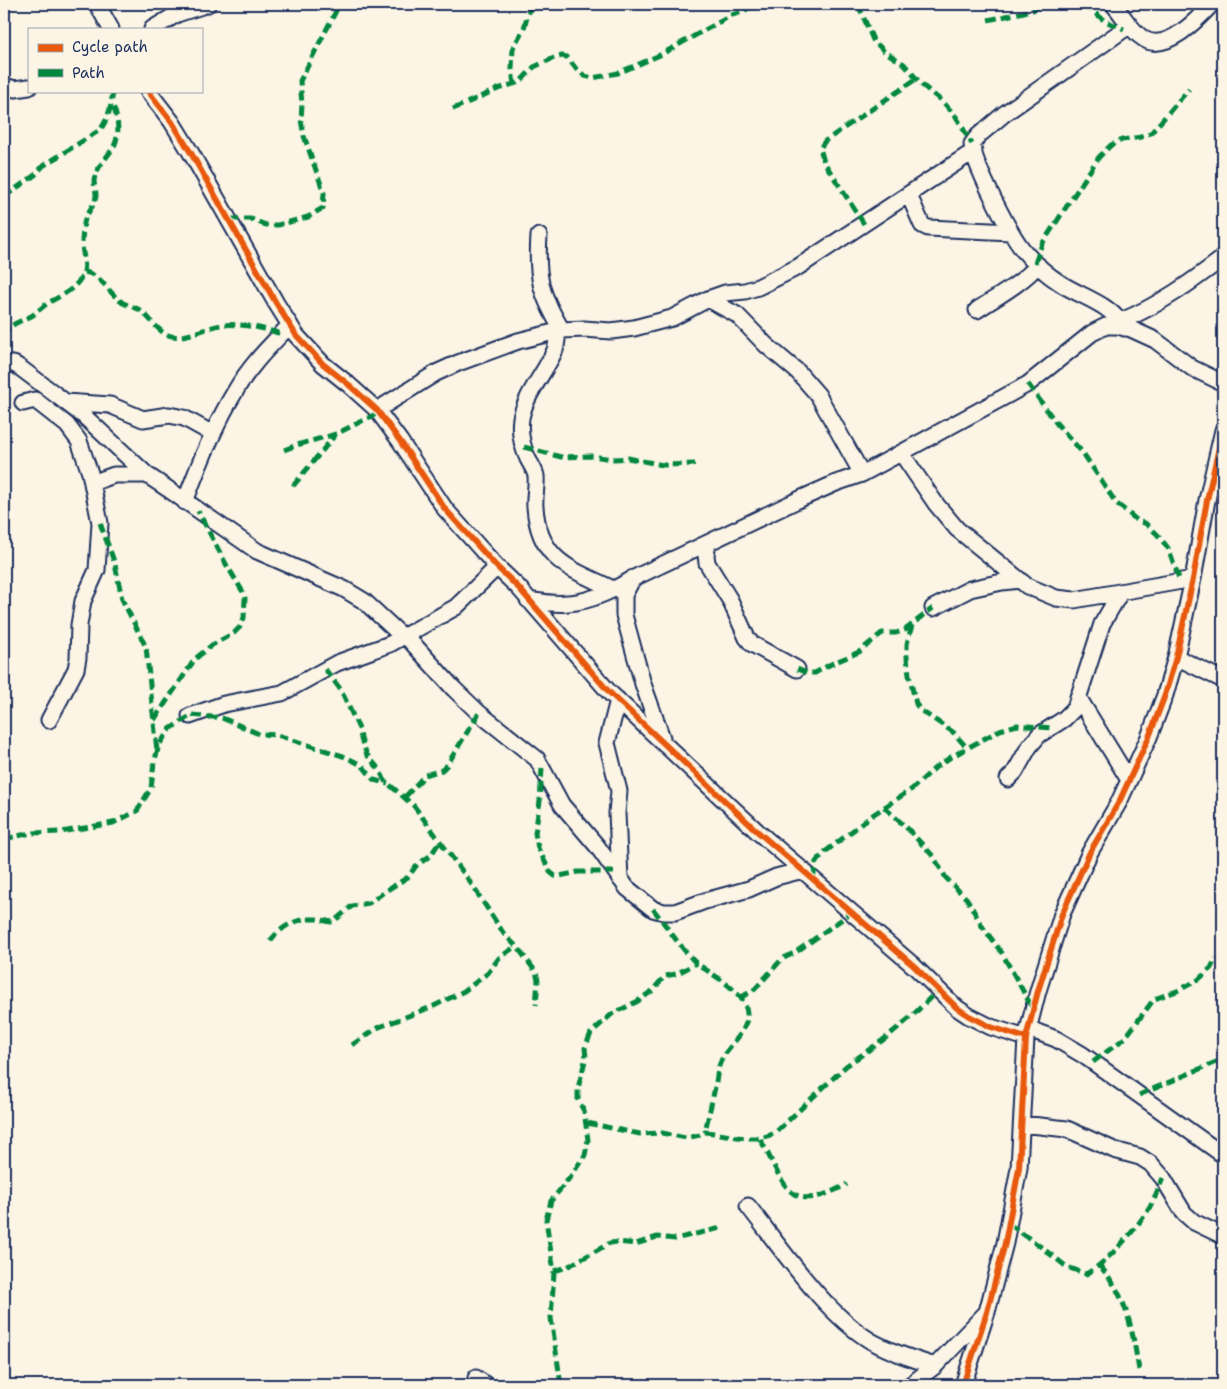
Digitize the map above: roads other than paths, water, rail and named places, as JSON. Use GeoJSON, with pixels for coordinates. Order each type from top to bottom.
{"type":"FeatureCollection","features":[{"type":"Feature","properties":{"kind":"street"},"geometry":{"type":"LineString","coordinates":[[97,4],[110,28]]}},
{"type":"Feature","properties":{"kind":"street"},"geometry":{"type":"LineString","coordinates":[[154,28],[177,14],[208,4]]}},
{"type":"Feature","properties":{"kind":"street"},"geometry":{"type":"LineString","coordinates":[[1113,4],[1144,39],[1158,42],[1169,40],[1182,32],[1212,4]]}},
{"type":"Feature","properties":{"kind":"street"},"geometry":{"type":"LineString","coordinates":[[1130,25],[1004,114],[978,136],[972,144],[975,159],[1011,232],[1023,250],[1038,265],[1059,283],[1103,306],[1123,324],[1155,340],[1192,368],[1223,383]]}},
{"type":"Feature","properties":{"kind":"street"},"geometry":{"type":"LineString","coordinates":[[4,86],[15,89],[28,87]]}},
{"type":"Feature","properties":{"kind":"street"},"geometry":{"type":"LineString","coordinates":[[149,92],[172,122],[191,153],[296,335],[323,364],[377,410],[400,441],[445,510],[618,700],[758,832],[914,966],[957,1008],[991,1027],[1056,1040],[1083,1055],[1223,1155]]}},
{"type":"Feature","properties":{"kind":"street"},"geometry":{"type":"LineString","coordinates":[[377,410],[436,373],[518,341],[560,330],[612,331],[634,328],[672,318],[708,299],[725,293],[746,291],[776,279],[798,267],[974,151]]}},
{"type":"Feature","properties":{"kind":"street"},"geometry":{"type":"LineString","coordinates":[[909,195],[922,225],[928,228],[1011,232]]}},
{"type":"Feature","properties":{"kind":"street"},"geometry":{"type":"LineString","coordinates":[[539,236],[538,274],[549,308],[560,330],[555,348],[536,382],[521,417],[520,432],[522,443],[536,476],[535,506],[537,519],[549,551],[558,561],[571,570],[613,589]]}},
{"type":"Feature","properties":{"kind":"street"},"geometry":{"type":"LineString","coordinates":[[528,600],[568,604],[580,602],[613,589],[809,495],[862,474],[1028,384],[1092,333],[1106,326],[1123,324],[1175,294],[1223,258]]}},
{"type":"Feature","properties":{"kind":"street"},"geometry":{"type":"LineString","coordinates":[[977,310],[1023,279],[1038,265]]}},
{"type":"Feature","properties":{"kind":"street"},"geometry":{"type":"LineString","coordinates":[[708,299],[737,315],[766,345],[798,372],[818,395],[862,474]]}},
{"type":"Feature","properties":{"kind":"street"},"geometry":{"type":"LineString","coordinates":[[185,502],[213,434],[236,388],[263,353],[290,325]]}},
{"type":"Feature","properties":{"kind":"street"},"geometry":{"type":"LineString","coordinates":[[4,366],[8,363],[14,364],[84,416],[147,475],[257,551],[364,600],[405,637],[454,690],[479,713],[537,759],[562,805],[598,846],[633,895],[652,909],[675,912],[705,901],[749,889],[776,876],[803,870]]}},
{"type":"Feature","properties":{"kind":"street"},"geometry":{"type":"LineString","coordinates":[[23,403],[35,400],[67,425],[74,433],[86,458],[100,523],[97,570],[82,601],[76,669],[49,720]]}},
{"type":"Feature","properties":{"kind":"street"},"geometry":{"type":"LineString","coordinates":[[64,402],[110,405],[143,419],[170,415],[184,418],[213,434]]}},
{"type":"Feature","properties":{"kind":"street"},"geometry":{"type":"LineString","coordinates":[[963,1385],[987,1312],[1005,1243],[1019,1168],[1028,1034],[1038,990],[1062,914],[1090,852],[1120,802],[1149,737],[1165,695],[1176,657],[1223,430]]}},
{"type":"Feature","properties":{"kind":"street"},"geometry":{"type":"LineString","coordinates":[[902,454],[936,504],[957,529],[1027,586],[1056,598],[1074,600],[1193,579]]}},
{"type":"Feature","properties":{"kind":"street"},"geometry":{"type":"LineString","coordinates":[[92,483],[114,475],[147,475]]}},
{"type":"Feature","properties":{"kind":"street"},"geometry":{"type":"LineString","coordinates":[[708,543],[707,563],[734,606],[747,638],[752,644],[797,669]]}},
{"type":"Feature","properties":{"kind":"street"},"geometry":{"type":"LineString","coordinates":[[190,716],[224,704],[282,693],[337,662],[405,637],[456,607],[496,567]]}},
{"type":"Feature","properties":{"kind":"street"},"geometry":{"type":"LineString","coordinates":[[633,578],[624,595],[624,616],[643,684],[664,742]]}},
{"type":"Feature","properties":{"kind":"street"},"geometry":{"type":"LineString","coordinates":[[933,608],[970,590],[1002,582],[1020,580]]}},
{"type":"Feature","properties":{"kind":"street"},"geometry":{"type":"LineString","coordinates":[[1008,779],[1015,772],[1029,746],[1039,735],[1064,719],[1074,708],[1102,624],[1120,593]]}},
{"type":"Feature","properties":{"kind":"street"},"geometry":{"type":"LineString","coordinates":[[1176,657],[1223,680]]}},
{"type":"Feature","properties":{"kind":"street"},"geometry":{"type":"LineString","coordinates":[[1078,697],[1130,780]]}},
{"type":"Feature","properties":{"kind":"street"},"geometry":{"type":"LineString","coordinates":[[618,700],[607,743],[620,791],[617,813],[620,879]]}},
{"type":"Feature","properties":{"kind":"street"},"geometry":{"type":"LineString","coordinates":[[1022,1124],[1067,1129],[1114,1150],[1140,1157],[1151,1164],[1163,1178],[1184,1213],[1194,1222],[1223,1236]]}},
{"type":"Feature","properties":{"kind":"street"},"geometry":{"type":"LineString","coordinates":[[748,1206],[821,1297],[854,1329],[870,1341],[894,1352],[935,1366]]}},
{"type":"Feature","properties":{"kind":"street"},"geometry":{"type":"LineString","coordinates":[[910,1385],[935,1366],[987,1312]]}}]}
